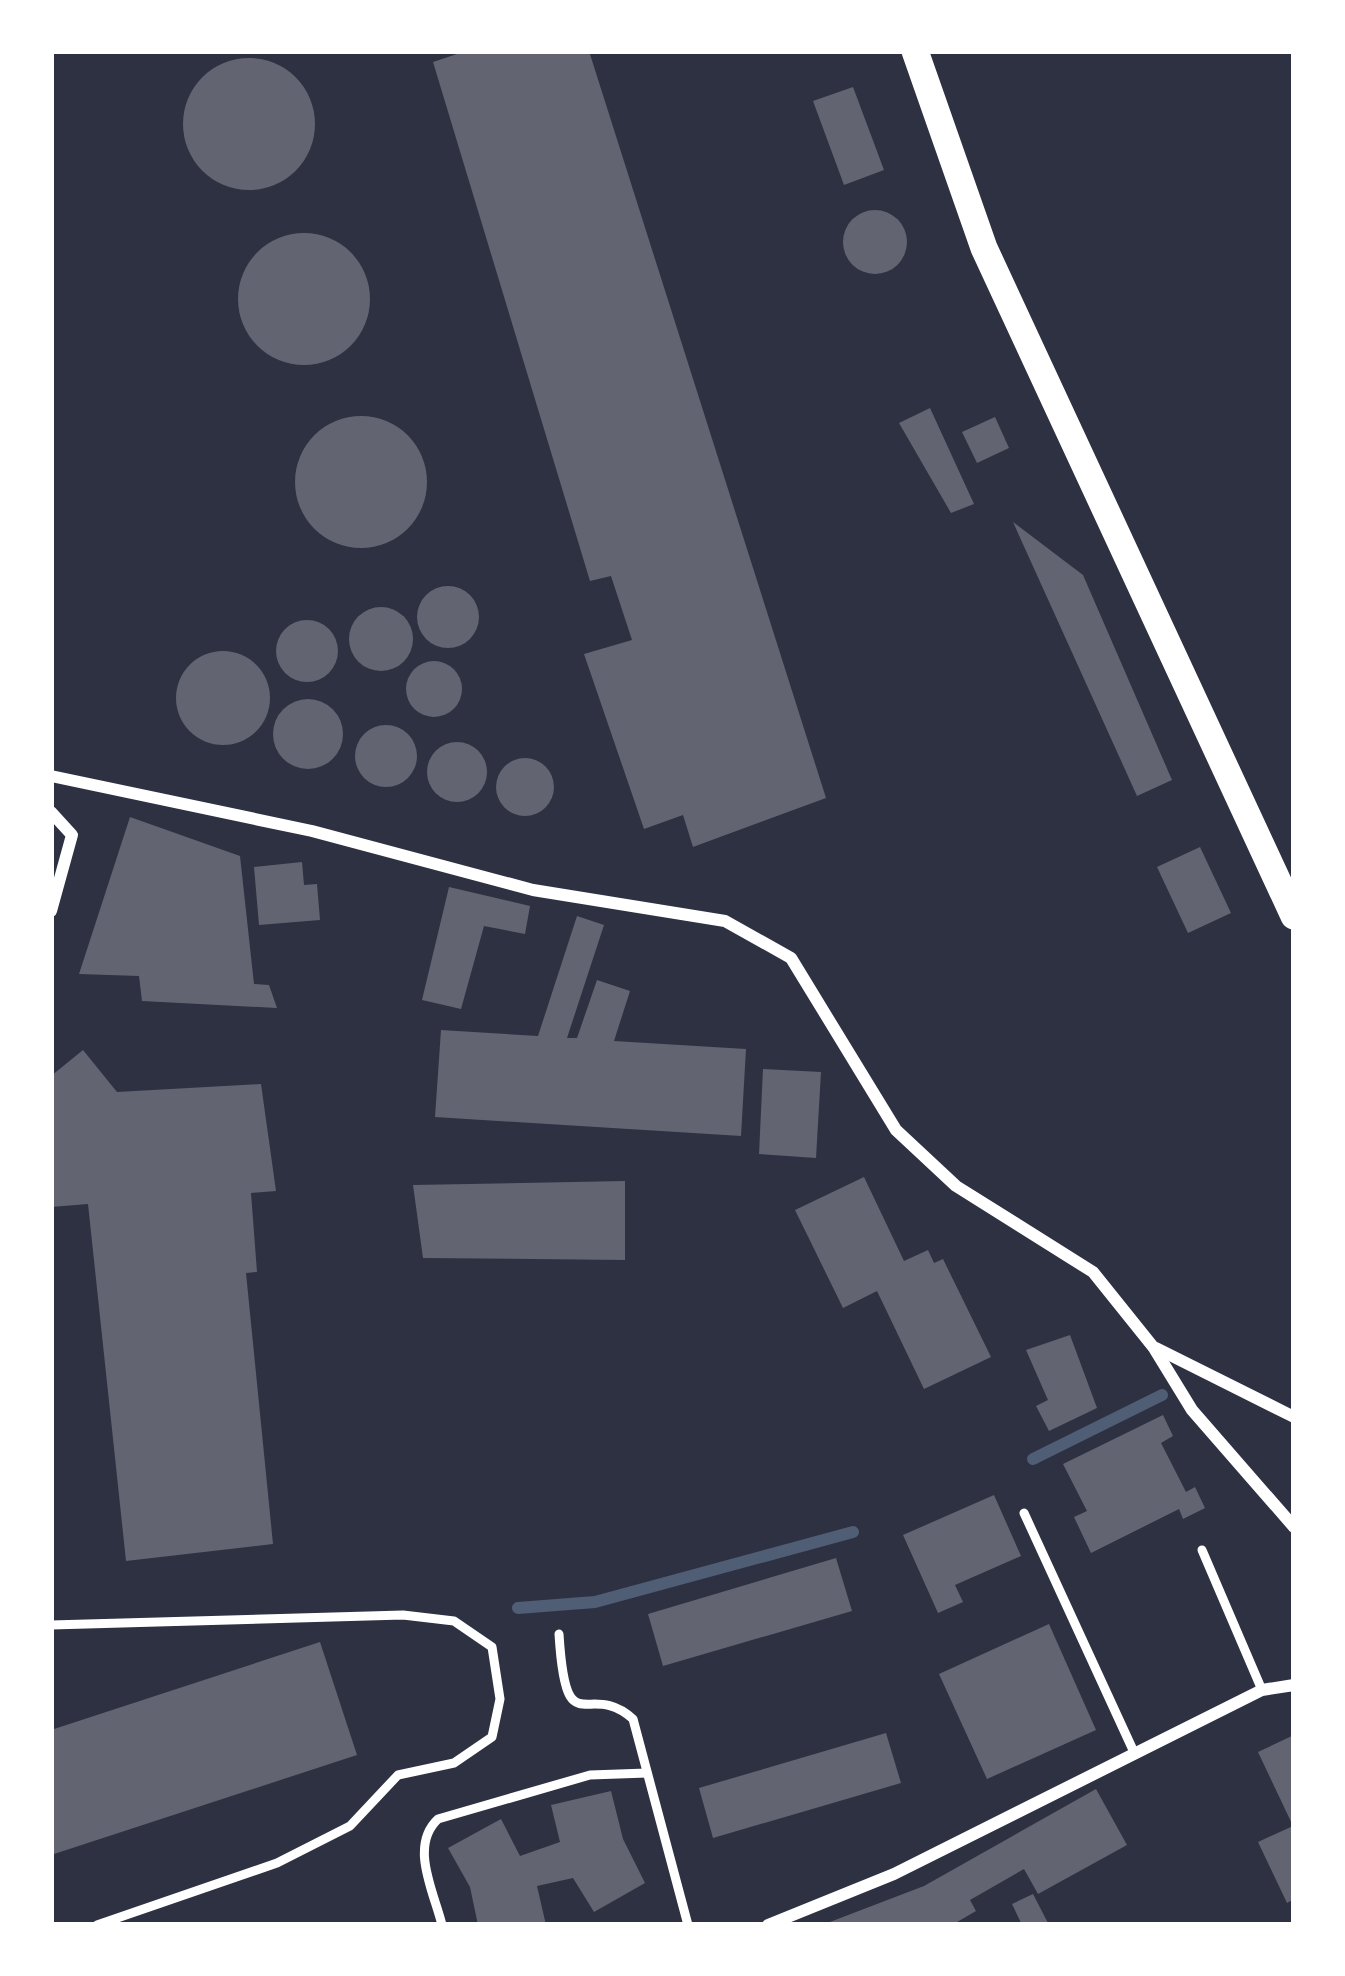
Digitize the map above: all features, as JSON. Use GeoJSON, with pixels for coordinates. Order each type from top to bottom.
{"type":"FeatureCollection","features":[{"type":"Feature","properties":{"kind":"main road"},"geometry":{"type":"LineString","coordinates":[[915,51],[984,248],[1294,916]]}},
{"type":"Feature","properties":{"kind":"street"},"geometry":{"type":"LineString","coordinates":[[51,776],[312,831],[533,890],[725,921],[791,958],[896,1130],[939,1172],[1093,1272],[1154,1348],[1192,1410],[1294,1526]]}},
{"type":"Feature","properties":{"kind":"street"},"geometry":{"type":"LineString","coordinates":[[51,812],[72,835],[51,911]]}},
{"type":"Feature","properties":{"kind":"street"},"geometry":{"type":"LineString","coordinates":[[1154,1348],[1294,1417]]}},
{"type":"Feature","properties":{"kind":"street"},"geometry":{"type":"LineString","coordinates":[[768,1925],[894,1874],[1133,1750],[1262,1690],[1294,1685]]}},
{"type":"Feature","properties":{"kind":"lane"},"geometry":{"type":"LineString","coordinates":[[1024,1514],[1133,1750]]}},
{"type":"Feature","properties":{"kind":"lane"},"geometry":{"type":"LineString","coordinates":[[1202,1550],[1262,1690]]}},
{"type":"Feature","properties":{"kind":"lane"},"geometry":{"type":"LineString","coordinates":[[51,1625],[403,1615],[454,1621],[492,1646],[500,1699],[492,1737],[454,1762],[398,1775],[350,1826],[277,1863],[97,1925]]}},
{"type":"Feature","properties":{"kind":"lane"},"geometry":{"type":"LineString","coordinates":[[560,1634],[562,1684],[570,1698],[581,1706],[622,1709],[633,1719],[688,1925]]}},
{"type":"Feature","properties":{"kind":"lane"},"geometry":{"type":"LineString","coordinates":[[442,1925],[423,1852],[429,1828],[438,1819],[590,1775],[647,1773]]}},
{"type":"Feature","properties":{"kind":"building"},"geometry":{"type":"Polygon","coordinates":[[[466,51],[589,51],[826,798],[693,847],[683,815],[644,829],[584,654],[632,640],[611,576],[590,581],[433,62],[466,51]]]}},
{"type":"Feature","properties":{"kind":"building"},"geometry":{"type":"Polygon","coordinates":[[[249,58],[274,63],[296,77],[310,99],[315,124],[310,149],[296,171],[274,185],[249,190],[224,185],[202,171],[188,149],[183,124],[188,99],[202,77],[224,63],[249,58]]]}},
{"type":"Feature","properties":{"kind":"building"},"geometry":{"type":"Polygon","coordinates":[[[853,87],[884,170],[844,185],[813,101],[853,87]]]}},
{"type":"Feature","properties":{"kind":"building"},"geometry":{"type":"Polygon","coordinates":[[[875,210],[898,219],[907,242],[898,265],[875,274],[852,265],[843,242],[852,219],[875,210]]]}},
{"type":"Feature","properties":{"kind":"building"},"geometry":{"type":"Polygon","coordinates":[[[304,233],[329,238],[351,252],[365,274],[370,299],[365,324],[351,346],[329,360],[304,365],[279,360],[257,346],[243,324],[238,299],[243,274],[257,252],[279,238],[304,233]]]}},
{"type":"Feature","properties":{"kind":"building"},"geometry":{"type":"Polygon","coordinates":[[[930,408],[974,504],[951,513],[899,423],[930,408]]]}},
{"type":"Feature","properties":{"kind":"building"},"geometry":{"type":"Polygon","coordinates":[[[361,416],[386,421],[408,435],[422,457],[427,482],[422,507],[408,529],[386,543],[361,548],[336,543],[314,529],[300,507],[295,482],[300,457],[314,435],[336,421],[361,416]]]}},
{"type":"Feature","properties":{"kind":"building"},"geometry":{"type":"Polygon","coordinates":[[[995,417],[1009,448],[977,463],[962,432],[995,417]]]}},
{"type":"Feature","properties":{"kind":"building"},"geometry":{"type":"Polygon","coordinates":[[[1013,522],[1083,575],[1172,780],[1137,796],[1013,522]]]}},
{"type":"Feature","properties":{"kind":"building"},"geometry":{"type":"Polygon","coordinates":[[[448,586],[470,595],[479,617],[470,639],[448,648],[426,639],[417,617],[426,595],[448,586]]]}},
{"type":"Feature","properties":{"kind":"building"},"geometry":{"type":"Polygon","coordinates":[[[381,607],[404,616],[413,639],[404,662],[381,671],[358,662],[349,639],[358,616],[381,607]]]}},
{"type":"Feature","properties":{"kind":"building"},"geometry":{"type":"Polygon","coordinates":[[[307,620],[329,629],[338,651],[329,673],[307,682],[285,673],[276,651],[285,629],[307,620]]]}},
{"type":"Feature","properties":{"kind":"building"},"geometry":{"type":"Polygon","coordinates":[[[223,651],[241,654],[256,665],[267,680],[267,716],[256,731],[241,742],[223,745],[205,742],[190,731],[179,716],[176,698],[179,680],[190,665],[205,654],[223,651]]]}},
{"type":"Feature","properties":{"kind":"building"},"geometry":{"type":"Polygon","coordinates":[[[434,661],[454,669],[462,689],[454,709],[434,717],[414,709],[406,689],[414,669],[434,661]]]}},
{"type":"Feature","properties":{"kind":"building"},"geometry":{"type":"Polygon","coordinates":[[[308,699],[333,709],[343,734],[333,759],[308,769],[283,759],[273,734],[283,709],[308,699]]]}},
{"type":"Feature","properties":{"kind":"building"},"geometry":{"type":"Polygon","coordinates":[[[386,725],[408,734],[417,756],[408,778],[386,787],[364,778],[355,756],[364,734],[386,725]]]}},
{"type":"Feature","properties":{"kind":"building"},"geometry":{"type":"Polygon","coordinates":[[[457,742],[479,750],[487,772],[479,794],[457,802],[435,794],[427,772],[435,750],[457,742]]]}},
{"type":"Feature","properties":{"kind":"building"},"geometry":{"type":"Polygon","coordinates":[[[525,758],[546,766],[554,787],[546,808],[525,816],[504,808],[496,787],[504,766],[525,758]]]}},
{"type":"Feature","properties":{"kind":"building"},"geometry":{"type":"Polygon","coordinates":[[[130,817],[240,856],[254,984],[269,985],[277,1008],[142,1001],[139,976],[79,974],[130,817]]]}},
{"type":"Feature","properties":{"kind":"building"},"geometry":{"type":"Polygon","coordinates":[[[1200,847],[1231,913],[1188,933],[1157,867],[1200,847]]]}},
{"type":"Feature","properties":{"kind":"building"},"geometry":{"type":"Polygon","coordinates":[[[302,862],[304,885],[317,884],[320,920],[259,925],[254,867],[302,862]]]}},
{"type":"Feature","properties":{"kind":"building"},"geometry":{"type":"Polygon","coordinates":[[[449,887],[530,906],[525,934],[484,926],[461,1009],[422,1000],[449,887]]]}},
{"type":"Feature","properties":{"kind":"building"},"geometry":{"type":"Polygon","coordinates":[[[577,916],[604,925],[567,1038],[577,1038],[597,980],[630,991],[614,1041],[746,1049],[741,1136],[435,1117],[441,1030],[538,1036],[577,916]]]}},
{"type":"Feature","properties":{"kind":"building"},"geometry":{"type":"Polygon","coordinates":[[[83,1050],[117,1092],[261,1084],[276,1191],[251,1193],[257,1272],[246,1273],[273,1544],[126,1561],[88,1204],[51,1207],[51,1076],[83,1050]]]}},
{"type":"Feature","properties":{"kind":"building"},"geometry":{"type":"Polygon","coordinates":[[[763,1069],[821,1072],[816,1158],[759,1154],[763,1069]]]}},
{"type":"Feature","properties":{"kind":"building"},"geometry":{"type":"Polygon","coordinates":[[[864,1177],[904,1261],[928,1250],[934,1263],[943,1259],[991,1357],[924,1389],[877,1291],[843,1308],[795,1210],[864,1177]]]}},
{"type":"Feature","properties":{"kind":"building"},"geometry":{"type":"Polygon","coordinates":[[[625,1181],[625,1260],[423,1258],[413,1185],[625,1181]]]}},
{"type":"Feature","properties":{"kind":"building"},"geometry":{"type":"Polygon","coordinates":[[[1070,1335],[1097,1408],[1049,1431],[1036,1406],[1048,1400],[1026,1350],[1070,1335]]]}},
{"type":"Feature","properties":{"kind":"building"},"geometry":{"type":"Polygon","coordinates":[[[1163,1415],[1173,1436],[1161,1443],[1186,1492],[1195,1487],[1205,1508],[1183,1519],[1179,1509],[1091,1553],[1074,1517],[1087,1511],[1063,1464],[1163,1415]]]}},
{"type":"Feature","properties":{"kind":"building"},"geometry":{"type":"Polygon","coordinates":[[[994,1495],[1021,1556],[955,1585],[963,1602],[938,1613],[903,1535],[994,1495]]]}},
{"type":"Feature","properties":{"kind":"building"},"geometry":{"type":"Polygon","coordinates":[[[836,1558],[852,1611],[663,1666],[648,1614],[836,1558]]]}},
{"type":"Feature","properties":{"kind":"building"},"geometry":{"type":"Polygon","coordinates":[[[1049,1624],[1096,1730],[987,1779],[939,1674],[1049,1624]]]}},
{"type":"Feature","properties":{"kind":"building"},"geometry":{"type":"Polygon","coordinates":[[[320,1642],[357,1755],[51,1855],[51,1730],[320,1642]]]}},
{"type":"Feature","properties":{"kind":"building"},"geometry":{"type":"Polygon","coordinates":[[[886,1733],[901,1783],[713,1838],[699,1788],[886,1733]]]}},
{"type":"Feature","properties":{"kind":"building"},"geometry":{"type":"Polygon","coordinates":[[[1294,1735],[1294,1899],[1287,1903],[1258,1842],[1293,1826],[1258,1752],[1294,1735]]]}},
{"type":"Feature","properties":{"kind":"building"},"geometry":{"type":"Polygon","coordinates":[[[1096,1789],[1127,1845],[1038,1894],[1024,1869],[970,1900],[976,1911],[952,1925],[822,1925],[924,1886],[1096,1789]]]}},
{"type":"Feature","properties":{"kind":"building"},"geometry":{"type":"Polygon","coordinates":[[[611,1791],[623,1839],[645,1883],[594,1912],[573,1878],[537,1886],[546,1925],[478,1925],[470,1887],[448,1848],[501,1819],[520,1856],[560,1842],[551,1805],[611,1791]]]}},
{"type":"Feature","properties":{"kind":"building"},"geometry":{"type":"Polygon","coordinates":[[[1033,1894],[1049,1925],[1022,1925],[1012,1904],[1033,1894]]]}},
{"type":"Feature","properties":{"kind":"waterway"},"geometry":{"type":"LineString","coordinates":[[1033,1459],[1162,1395]]}},
{"type":"Feature","properties":{"kind":"waterway"},"geometry":{"type":"LineString","coordinates":[[518,1608],[595,1602],[853,1532]]}}]}
